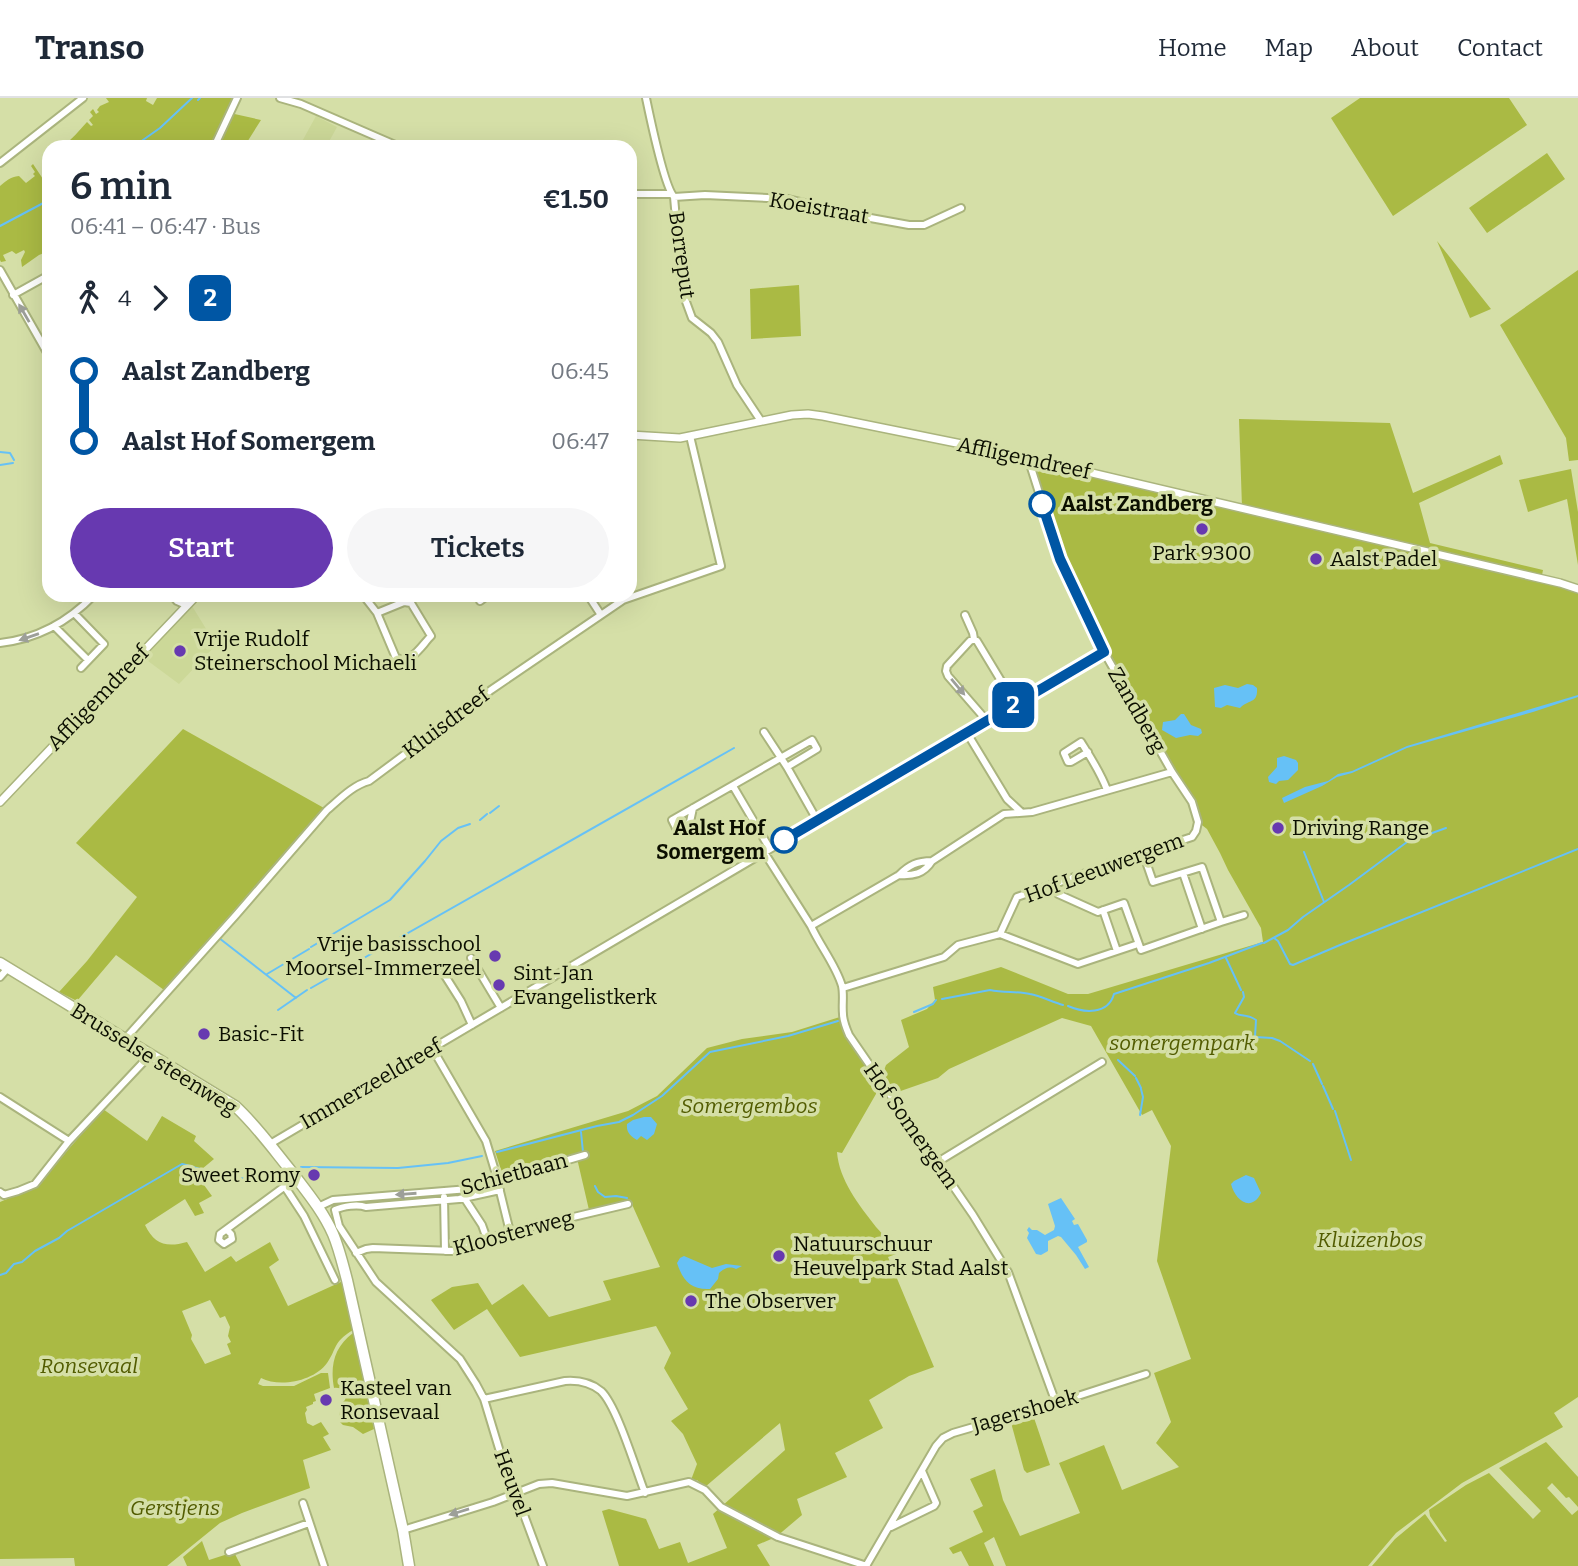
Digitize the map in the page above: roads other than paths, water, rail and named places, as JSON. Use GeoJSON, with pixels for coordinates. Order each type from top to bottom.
{"type":"FeatureCollection","features":[{"type":"Feature","properties":{"kind":"main road","name":"Brusselse steenweg"},"geometry":{"type":"LineString","coordinates":[[4,966],[234,1106],[322,1205],[342,1242],[347,1280],[409,1566]]}},
{"type":"Feature","properties":{"kind":"street"},"geometry":{"type":"LineString","coordinates":[[0,163],[83,98]]}},
{"type":"Feature","properties":{"kind":"street"},"geometry":{"type":"LineString","coordinates":[[217,140],[237,98]]}},
{"type":"Feature","properties":{"kind":"street"},"geometry":{"type":"LineString","coordinates":[[280,98],[301,104],[384,140]]}},
{"type":"Feature","properties":{"kind":"street","name":"Borreput"},"geometry":{"type":"LineString","coordinates":[[646,98],[672,196],[681,275],[689,309],[692,317],[718,342],[737,385],[761,421]]}},
{"type":"Feature","properties":{"kind":"street","name":"Koeistraat"},"geometry":{"type":"LineString","coordinates":[[637,194],[788,199],[909,225],[924,225],[961,208]]}},
{"type":"Feature","properties":{"kind":"street"},"geometry":{"type":"LineString","coordinates":[[0,270],[42,344]]}},
{"type":"Feature","properties":{"kind":"street"},"geometry":{"type":"LineString","coordinates":[[13,295],[42,279]]}},
{"type":"Feature","properties":{"kind":"street","name":"Affligemdreef"},"geometry":{"type":"LineString","coordinates":[[637,436],[671,438],[792,415],[823,416],[1028,458],[1578,589]]}},
{"type":"Feature","properties":{"kind":"street","name":"Kluisdreef"},"geometry":{"type":"LineString","coordinates":[[637,595],[721,566],[690,436]]}},
{"type":"Feature","properties":{"kind":"street","name":"Zandberg"},"geometry":{"type":"LineString","coordinates":[[1028,458],[1060,559],[1104,652],[1192,802]]}},
{"type":"Feature","properties":{"kind":"street"},"geometry":{"type":"LineString","coordinates":[[0,643],[21,641],[54,626],[74,614],[87,602]]}},
{"type":"Feature","properties":{"kind":"street"},"geometry":{"type":"LineString","coordinates":[[179,602],[186,605]]}},
{"type":"Feature","properties":{"kind":"street","name":"Affligemdreef"},"geometry":{"type":"LineString","coordinates":[[0,802],[189,602]]}},
{"type":"Feature","properties":{"kind":"street"},"geometry":{"type":"LineString","coordinates":[[368,602],[377,613],[396,658],[410,659],[431,636],[411,603],[404,602],[377,613]]}},
{"type":"Feature","properties":{"kind":"street"},"geometry":{"type":"LineString","coordinates":[[593,602],[601,615]]}},
{"type":"Feature","properties":{"kind":"street","name":"Kluisdreef"},"geometry":{"type":"LineString","coordinates":[[125,1039],[327,810],[491,690],[620,602]]}},
{"type":"Feature","properties":{"kind":"street"},"geometry":{"type":"LineString","coordinates":[[74,614],[104,643],[80,668]]}},
{"type":"Feature","properties":{"kind":"street"},"geometry":{"type":"LineString","coordinates":[[965,615],[974,639],[1015,704]]}},
{"type":"Feature","properties":{"kind":"street"},"geometry":{"type":"LineString","coordinates":[[54,626],[88,660]]}},
{"type":"Feature","properties":{"kind":"street"},"geometry":{"type":"LineString","coordinates":[[974,639],[950,663],[946,671],[987,721]]}},
{"type":"Feature","properties":{"kind":"street","name":"Immerzeeldreef"},"geometry":{"type":"LineString","coordinates":[[270,1144],[1104,652]]}},
{"type":"Feature","properties":{"kind":"street"},"geometry":{"type":"LineString","coordinates":[[764,732],[817,820]]}},
{"type":"Feature","properties":{"kind":"street"},"geometry":{"type":"LineString","coordinates":[[967,733],[1007,799],[1021,812]]}},
{"type":"Feature","properties":{"kind":"street"},"geometry":{"type":"LineString","coordinates":[[693,808],[812,740],[817,749],[787,767]]}},
{"type":"Feature","properties":{"kind":"street"},"geometry":{"type":"LineString","coordinates":[[1087,752],[1107,790]]}},
{"type":"Feature","properties":{"kind":"street"},"geometry":{"type":"LineString","coordinates":[[811,926],[899,876],[913,876],[1004,814],[1032,812],[1172,772]]}},
{"type":"Feature","properties":{"kind":"street","name":"Hof Somergem"},"geometry":{"type":"LineString","coordinates":[[733,786],[837,973],[843,988],[844,1024],[849,1035],[973,1215],[1008,1272],[1056,1403]]}},
{"type":"Feature","properties":{"kind":"street"},"geometry":{"type":"LineString","coordinates":[[1004,814],[1007,799]]}},
{"type":"Feature","properties":{"kind":"street","name":"Hof Leeuwergem"},"geometry":{"type":"LineString","coordinates":[[1000,934],[1017,897],[1086,873],[1094,874],[1116,867],[1125,859],[1192,836],[1198,822],[1192,802]]}},
{"type":"Feature","properties":{"kind":"street"},"geometry":{"type":"LineString","coordinates":[[1143,853],[1153,883],[1202,867],[1221,922]]}},
{"type":"Feature","properties":{"kind":"street"},"geometry":{"type":"LineString","coordinates":[[1183,873],[1202,929]]}},
{"type":"Feature","properties":{"kind":"street"},"geometry":{"type":"LineString","coordinates":[[1051,885],[1058,894],[1098,912],[1124,903],[1141,950],[1244,915]]}},
{"type":"Feature","properties":{"kind":"street"},"geometry":{"type":"LineString","coordinates":[[1103,910],[1117,951]]}},
{"type":"Feature","properties":{"kind":"street"},"geometry":{"type":"LineString","coordinates":[[843,988],[944,957],[958,945],[1000,934],[1078,964],[1138,944]]}},
{"type":"Feature","properties":{"kind":"street"},"geometry":{"type":"LineString","coordinates":[[471,958],[501,1008]]}},
{"type":"Feature","properties":{"kind":"street"},"geometry":{"type":"LineString","coordinates":[[0,976],[4,966]]}},
{"type":"Feature","properties":{"kind":"street"},"geometry":{"type":"LineString","coordinates":[[442,971],[472,1025]]}},
{"type":"Feature","properties":{"kind":"street"},"geometry":{"type":"LineString","coordinates":[[432,1048],[486,1142],[510,1231]]}},
{"type":"Feature","properties":{"kind":"street"},"geometry":{"type":"LineString","coordinates":[[0,1192],[4,1195],[35,1184],[69,1141],[150,1055]]}},
{"type":"Feature","properties":{"kind":"street"},"geometry":{"type":"LineString","coordinates":[[936,1163],[1102,1062]]}},
{"type":"Feature","properties":{"kind":"street"},"geometry":{"type":"LineString","coordinates":[[0,1097],[69,1141]]}},
{"type":"Feature","properties":{"kind":"street","name":"Schietbaan"},"geometry":{"type":"LineString","coordinates":[[335,1210],[362,1202],[366,1196],[469,1189],[583,1156]]}},
{"type":"Feature","properties":{"kind":"street"},"geometry":{"type":"LineString","coordinates":[[227,1230],[296,1178]]}},
{"type":"Feature","properties":{"kind":"street"},"geometry":{"type":"LineString","coordinates":[[285,1187],[304,1216],[335,1280]]}},
{"type":"Feature","properties":{"kind":"street","name":"Schietbaan"},"geometry":{"type":"LineString","coordinates":[[322,1205],[333,1200],[362,1202],[366,1207],[444,1201],[500,1190]]}},
{"type":"Feature","properties":{"kind":"street","name":"Schietbaan"},"geometry":{"type":"LineString","coordinates":[[443,1192],[445,1251]]}},
{"type":"Feature","properties":{"kind":"street"},"geometry":{"type":"LineString","coordinates":[[465,1199],[482,1225],[487,1239]]}},
{"type":"Feature","properties":{"kind":"street","name":"Kloosterweg"},"geometry":{"type":"LineString","coordinates":[[356,1253],[373,1248],[453,1251],[510,1231],[628,1204]]}},
{"type":"Feature","properties":{"kind":"street","name":"Brusselse steenweg"},"geometry":{"type":"LineString","coordinates":[[322,1205],[335,1210]]}},
{"type":"Feature","properties":{"kind":"street","name":"Heuvel"},"geometry":{"type":"LineString","coordinates":[[335,1210],[342,1242],[356,1253],[376,1282],[402,1308],[460,1359],[484,1399],[507,1475],[543,1566]]}},
{"type":"Feature","properties":{"kind":"street","name":"Jagershoek"},"geometry":{"type":"LineString","coordinates":[[866,1566],[943,1438],[1146,1374]]}},
{"type":"Feature","properties":{"kind":"street"},"geometry":{"type":"LineString","coordinates":[[484,1399],[565,1381],[594,1386],[612,1406],[645,1493]]}},
{"type":"Feature","properties":{"kind":"street"},"geometry":{"type":"LineString","coordinates":[[890,1528],[936,1503],[922,1471]]}},
{"type":"Feature","properties":{"kind":"street"},"geometry":{"type":"LineString","coordinates":[[403,1530],[493,1502],[539,1484],[552,1483],[627,1496],[688,1482],[705,1490],[721,1507],[778,1536],[866,1566]]}},
{"type":"Feature","properties":{"kind":"street"},"geometry":{"type":"LineString","coordinates":[[303,1503],[324,1566]]}},
{"type":"Feature","properties":{"kind":"street"},"geometry":{"type":"LineString","coordinates":[[229,1552],[309,1523]]}},
{"type":"Feature","properties":{"kind":"water"},"geometry":{"type":"Polygon","coordinates":[[[1247,684],[1257,688],[1256,697],[1252,701],[1240,708],[1227,705],[1215,707],[1214,688],[1225,685],[1238,688],[1247,684]]]}},
{"type":"Feature","properties":{"kind":"water"},"geometry":{"type":"Polygon","coordinates":[[[1578,695],[1533,712],[1407,748],[1337,777],[1284,803],[1282,798],[1407,746],[1578,695]]]}},
{"type":"Feature","properties":{"kind":"water"},"geometry":{"type":"Polygon","coordinates":[[[1184,714],[1191,725],[1201,729],[1202,733],[1198,736],[1176,738],[1162,730],[1163,722],[1175,720],[1184,714]]]}},
{"type":"Feature","properties":{"kind":"water"},"geometry":{"type":"Polygon","coordinates":[[[1284,756],[1296,760],[1298,770],[1288,780],[1276,784],[1269,782],[1268,777],[1277,767],[1277,758],[1284,756]]]}},
{"type":"Feature","properties":{"kind":"water"},"geometry":{"type":"Polygon","coordinates":[[[651,1117],[657,1124],[654,1134],[647,1140],[641,1136],[637,1140],[628,1132],[627,1124],[651,1117]]]}},
{"type":"Feature","properties":{"kind":"water"},"geometry":{"type":"Polygon","coordinates":[[[1246,1175],[1254,1178],[1261,1193],[1257,1199],[1248,1203],[1236,1195],[1231,1184],[1246,1175]]]}},
{"type":"Feature","properties":{"kind":"water"},"geometry":{"type":"Polygon","coordinates":[[[1061,1198],[1075,1219],[1072,1221],[1074,1225],[1078,1224],[1087,1240],[1078,1247],[1089,1267],[1085,1269],[1061,1237],[1048,1241],[1048,1251],[1041,1255],[1036,1254],[1027,1238],[1029,1227],[1045,1235],[1054,1230],[1048,1204],[1061,1198]]]}},
{"type":"Feature","properties":{"kind":"water"},"geometry":{"type":"Polygon","coordinates":[[[684,1256],[712,1268],[726,1264],[742,1266],[723,1270],[710,1289],[703,1289],[693,1286],[682,1275],[677,1263],[684,1256]]]}},
{"type":"Feature","properties":{"kind":"waterway"},"geometry":{"type":"LineString","coordinates":[[143,140],[192,98]]}},
{"type":"Feature","properties":{"kind":"waterway"},"geometry":{"type":"LineString","coordinates":[[0,226],[42,204]]}},
{"type":"Feature","properties":{"kind":"waterway"},"geometry":{"type":"LineString","coordinates":[[0,452],[10,453],[14,460]]}},
{"type":"Feature","properties":{"kind":"waterway"},"geometry":{"type":"LineString","coordinates":[[0,465],[13,463]]}},
{"type":"Feature","properties":{"kind":"waterway"},"geometry":{"type":"LineString","coordinates":[[311,988],[734,748]]}},
{"type":"Feature","properties":{"kind":"waterway"},"geometry":{"type":"LineString","coordinates":[[490,813],[499,806]]}},
{"type":"Feature","properties":{"kind":"waterway"},"geometry":{"type":"LineString","coordinates":[[480,820],[487,814]]}},
{"type":"Feature","properties":{"kind":"waterway"},"geometry":{"type":"LineString","coordinates":[[311,947],[390,900],[441,841],[458,828],[470,824]]}},
{"type":"Feature","properties":{"kind":"waterway"},"geometry":{"type":"LineString","coordinates":[[1264,943],[1288,930],[1407,842],[1446,828]]}},
{"type":"Feature","properties":{"kind":"waterway"},"geometry":{"type":"LineString","coordinates":[[1274,938],[1293,965],[1578,849]]}},
{"type":"Feature","properties":{"kind":"waterway"},"geometry":{"type":"LineString","coordinates":[[1304,852],[1324,902]]}},
{"type":"Feature","properties":{"kind":"waterway"},"geometry":{"type":"LineString","coordinates":[[219,938],[296,998]]}},
{"type":"Feature","properties":{"kind":"waterway"},"geometry":{"type":"LineString","coordinates":[[1068,1006],[1088,1011],[1101,1009],[1107,1006],[1114,994],[1262,943]]}},
{"type":"Feature","properties":{"kind":"waterway"},"geometry":{"type":"LineString","coordinates":[[267,974],[309,949]]}},
{"type":"Feature","properties":{"kind":"waterway"},"geometry":{"type":"LineString","coordinates":[[1226,958],[1241,990]]}},
{"type":"Feature","properties":{"kind":"waterway"},"geometry":{"type":"LineString","coordinates":[[278,1010],[307,990]]}},
{"type":"Feature","properties":{"kind":"waterway"},"geometry":{"type":"LineString","coordinates":[[942,999],[990,990],[1030,994],[1063,1005]]}},
{"type":"Feature","properties":{"kind":"waterway"},"geometry":{"type":"LineString","coordinates":[[1243,992],[1244,997],[1235,1013],[1256,1020],[1255,1037],[1280,1041],[1310,1061]]}},
{"type":"Feature","properties":{"kind":"waterway"},"geometry":{"type":"LineString","coordinates":[[914,1012],[936,1000]]}},
{"type":"Feature","properties":{"kind":"waterway"},"geometry":{"type":"LineString","coordinates":[[497,1152],[619,1122],[662,1096],[710,1052],[788,1036],[838,1021]]}},
{"type":"Feature","properties":{"kind":"waterway"},"geometry":{"type":"LineString","coordinates":[[1118,1060],[1135,1076]]}},
{"type":"Feature","properties":{"kind":"waterway"},"geometry":{"type":"LineString","coordinates":[[1313,1064],[1322,1084]]}},
{"type":"Feature","properties":{"kind":"waterway"},"geometry":{"type":"LineString","coordinates":[[1136,1078],[1141,1088]]}},
{"type":"Feature","properties":{"kind":"waterway"},"geometry":{"type":"LineString","coordinates":[[1323,1086],[1333,1109]]}},
{"type":"Feature","properties":{"kind":"waterway"},"geometry":{"type":"LineString","coordinates":[[1140,1115],[1143,1097],[1141,1089]]}},
{"type":"Feature","properties":{"kind":"waterway"},"geometry":{"type":"LineString","coordinates":[[1335,1111],[1351,1160]]}},
{"type":"Feature","properties":{"kind":"waterway"},"geometry":{"type":"LineString","coordinates":[[581,1132],[583,1152]]}},
{"type":"Feature","properties":{"kind":"waterway"},"geometry":{"type":"LineString","coordinates":[[301,1167],[398,1168],[448,1163],[482,1156]]}},
{"type":"Feature","properties":{"kind":"waterway"},"geometry":{"type":"LineString","coordinates":[[0,1275],[67,1231],[182,1164],[245,1179],[271,1178],[283,1174]]}},
{"type":"Feature","properties":{"kind":"waterway"},"geometry":{"type":"LineString","coordinates":[[595,1186],[605,1197],[627,1198]]}},
{"type":"Feature","properties":{"kind":"place","name":"Aalst Zandberg"},"geometry":{"type":"Point","coordinates":[1042,504]}},
{"type":"Feature","properties":{"kind":"place","name":"Park 9300"},"geometry":{"type":"Point","coordinates":[1202,529]}},
{"type":"Feature","properties":{"kind":"place","name":"Aalst Padel"},"geometry":{"type":"Point","coordinates":[1316,559]}},
{"type":"Feature","properties":{"kind":"place","name":"Vrije Rudolf Steinerschool Michaeli"},"geometry":{"type":"Point","coordinates":[180,651]}},
{"type":"Feature","properties":{"kind":"place","name":"Driving Range"},"geometry":{"type":"Point","coordinates":[1278,828]}},
{"type":"Feature","properties":{"kind":"place","name":"Aalst Hof Somergem"},"geometry":{"type":"Point","coordinates":[784,840]}},
{"type":"Feature","properties":{"kind":"place","name":"Vrije basisschool Moorsel-Immerzeel"},"geometry":{"type":"Point","coordinates":[495,956]}},
{"type":"Feature","properties":{"kind":"place","name":"Sint-Jan Evangelistkerk"},"geometry":{"type":"Point","coordinates":[499,985]}},
{"type":"Feature","properties":{"kind":"place","name":"Basic-Fit"},"geometry":{"type":"Point","coordinates":[204,1034]}},
{"type":"Feature","properties":{"kind":"place","name":"Sweet Romy"},"geometry":{"type":"Point","coordinates":[314,1175]}},
{"type":"Feature","properties":{"kind":"place","name":"Natuurschuur Heuvelpark Stad Aalst"},"geometry":{"type":"Point","coordinates":[779,1256]}},
{"type":"Feature","properties":{"kind":"place","name":"The Observer"},"geometry":{"type":"Point","coordinates":[691,1301]}},
{"type":"Feature","properties":{"kind":"place","name":"Kasteel van Ronsevaal"},"geometry":{"type":"Point","coordinates":[326,1400]}},
{"type":"Feature","properties":{"kind":"park label","name":"somergempark"},"geometry":{"type":"Point","coordinates":[1182,1043]}},
{"type":"Feature","properties":{"kind":"park label","name":"Somergembos"},"geometry":{"type":"Point","coordinates":[749,1106]}},
{"type":"Feature","properties":{"kind":"park label","name":"Kluizenbos"},"geometry":{"type":"Point","coordinates":[1370,1240]}},
{"type":"Feature","properties":{"kind":"park label","name":"Ronsevaal"},"geometry":{"type":"Point","coordinates":[89,1366]}},
{"type":"Feature","properties":{"kind":"park label","name":"Gerstjens"},"geometry":{"type":"Point","coordinates":[175,1508]}}]}
